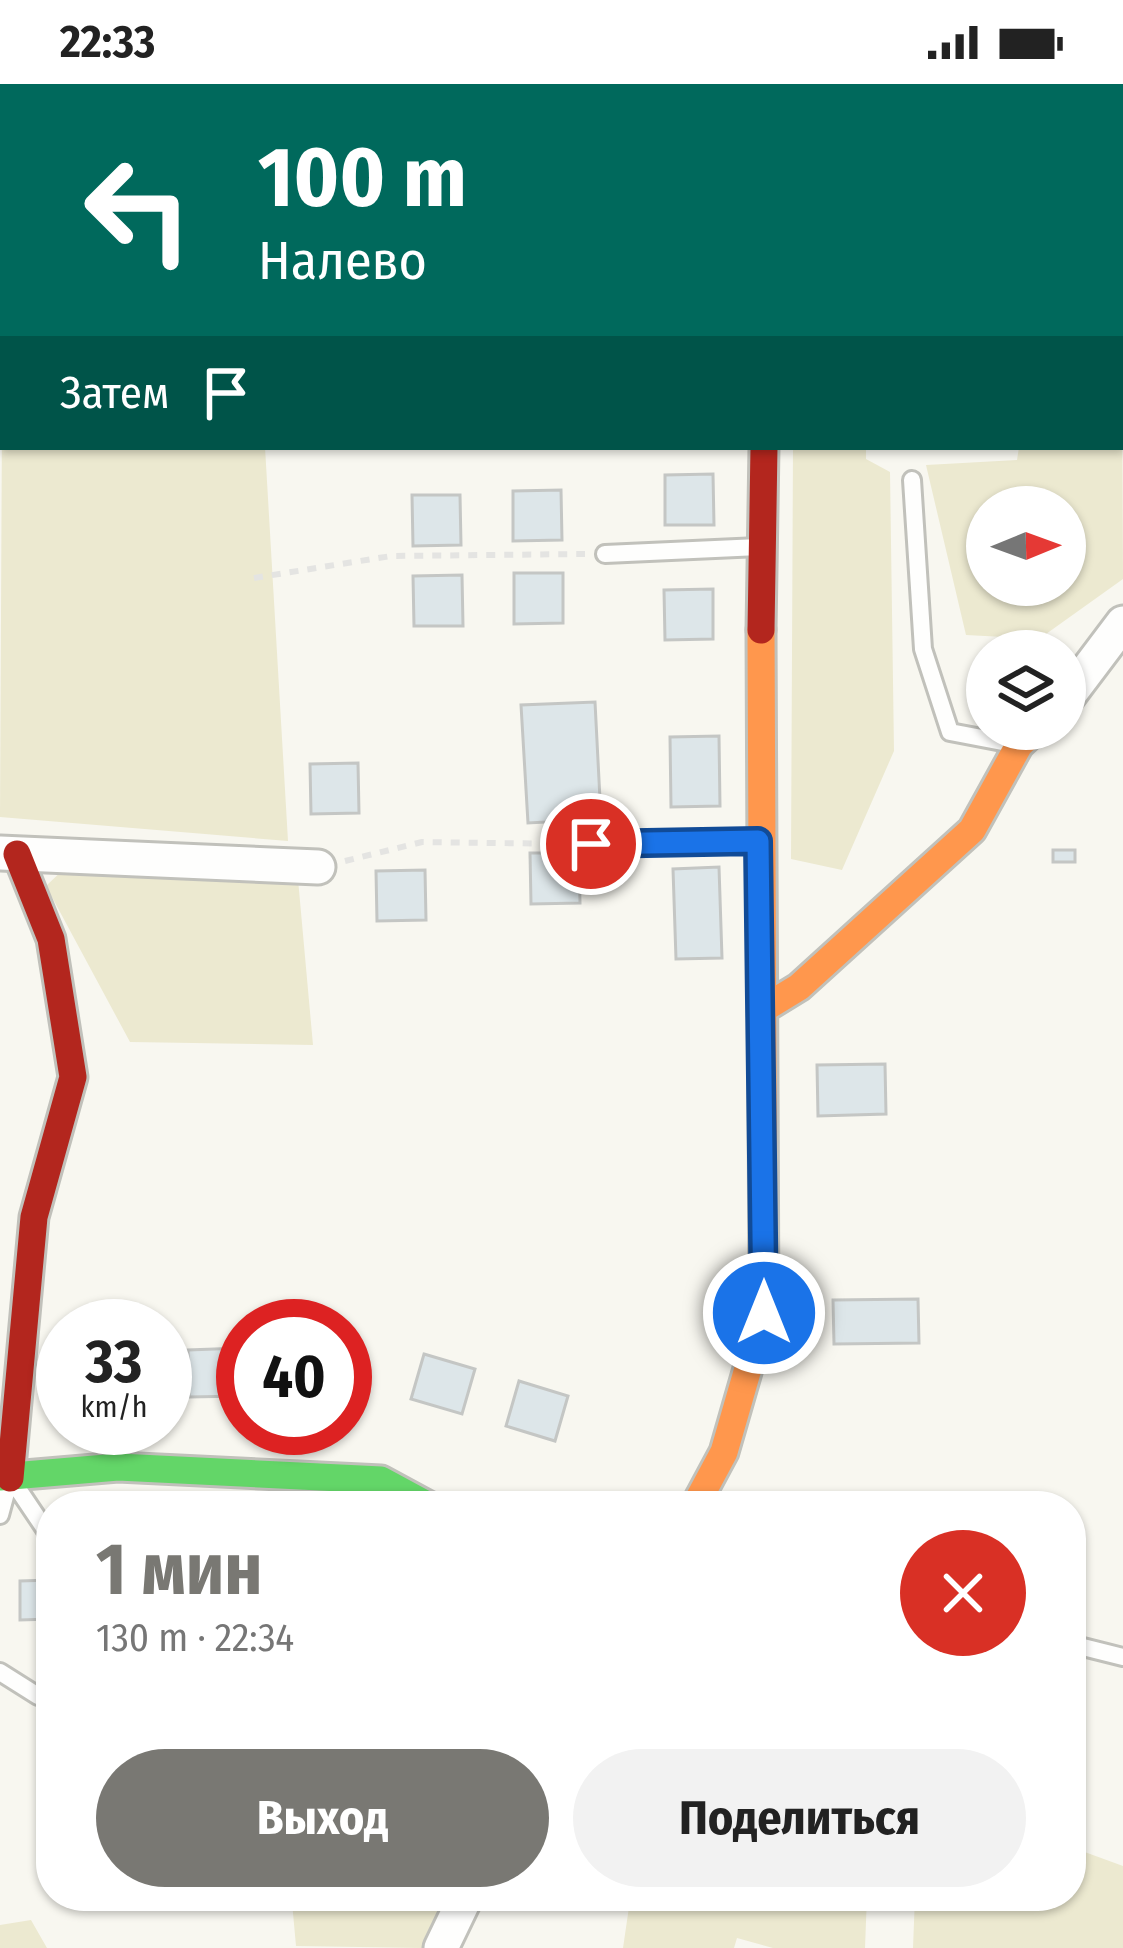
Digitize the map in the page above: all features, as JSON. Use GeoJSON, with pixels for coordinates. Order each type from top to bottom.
{"type":"FeatureCollection","features":[{"type":"Feature","properties":{"kind":"street"},"geometry":{"type":"LineString","coordinates":[[703,1491],[724,1452],[764,1313],[758,841],[764,450]]}},
{"type":"Feature","properties":{"kind":"street"},"geometry":{"type":"LineString","coordinates":[[1086,672],[1123,623]]}},
{"type":"Feature","properties":{"kind":"street"},"geometry":{"type":"LineString","coordinates":[[763,1009],[800,987],[972,830],[1019,750]]}},
{"type":"Feature","properties":{"kind":"street"},"geometry":{"type":"LineString","coordinates":[[318,867],[8,853],[51,939],[73,1077],[34,1217],[5,1477],[118,1467],[381,1480],[401,1491]]}},
{"type":"Feature","properties":{"kind":"street"},"geometry":{"type":"LineString","coordinates":[[441,1948],[459,1911]]}},
{"type":"Feature","properties":{"kind":"lane"},"geometry":{"type":"LineString","coordinates":[[912,480],[923,650],[950,732],[966,733]]}},
{"type":"Feature","properties":{"kind":"lane"},"geometry":{"type":"LineString","coordinates":[[605,554],[760,547]]}},
{"type":"Feature","properties":{"kind":"lane"},"geometry":{"type":"LineString","coordinates":[[591,844],[758,841]]}},
{"type":"Feature","properties":{"kind":"lane"},"geometry":{"type":"LineString","coordinates":[[0,1515],[5,1477]]}},
{"type":"Feature","properties":{"kind":"lane"},"geometry":{"type":"LineString","coordinates":[[5,1477],[36,1518]]}},
{"type":"Feature","properties":{"kind":"lane"},"geometry":{"type":"LineString","coordinates":[[1086,1648],[1123,1657]]}},
{"type":"Feature","properties":{"kind":"lane"},"geometry":{"type":"LineString","coordinates":[[0,1672],[36,1695]]}},
{"type":"Feature","properties":{"kind":"path"},"geometry":{"type":"LineString","coordinates":[[254,578],[391,556],[605,554]]}},
{"type":"Feature","properties":{"kind":"path"},"geometry":{"type":"LineString","coordinates":[[318,867],[422,842],[591,844]]}},
{"type":"Feature","properties":{"kind":"shaded area"},"geometry":{"type":"Polygon","coordinates":[[[2,450],[265,450],[288,841],[0,817],[2,450]]]}},
{"type":"Feature","properties":{"kind":"shaded area"},"geometry":{"type":"Polygon","coordinates":[[[793,450],[866,450],[866,459],[890,472],[894,751],[842,870],[791,859],[793,450]]]}},
{"type":"Feature","properties":{"kind":"shaded area"},"geometry":{"type":"Polygon","coordinates":[[[1019,450],[1122,450],[1123,579],[1086,605],[1086,486],[966,486],[966,606],[1085,606],[1052,630],[966,630],[966,635],[926,465],[1017,460],[1019,450]]]}},
{"type":"Feature","properties":{"kind":"shaded area"},"geometry":{"type":"Polygon","coordinates":[[[67,866],[297,868],[313,1045],[130,1042],[46,886],[67,866]]]}},
{"type":"Feature","properties":{"kind":"shaded area"},"geometry":{"type":"Polygon","coordinates":[[[1086,1852],[1123,1866],[1123,1948],[913,1948],[914,1911],[1086,1911],[1086,1852]]]}},
{"type":"Feature","properties":{"kind":"shaded area"},"geometry":{"type":"Polygon","coordinates":[[[293,1911],[439,1911],[423,1948],[296,1946],[293,1911]]]}},
{"type":"Feature","properties":{"kind":"shaded area"},"geometry":{"type":"Polygon","coordinates":[[[628,1911],[866,1911],[865,1948],[773,1948],[737,1938],[734,1948],[623,1948],[628,1911]]]}},
{"type":"Feature","properties":{"kind":"shaded area"},"geometry":{"type":"Polygon","coordinates":[[[31,1920],[47,1948],[0,1948],[0,1925],[31,1920]]]}},
{"type":"Feature","properties":{"kind":"building"},"geometry":{"type":"Polygon","coordinates":[[[713,474],[714,525],[665,525],[665,475],[713,474]]]}},
{"type":"Feature","properties":{"kind":"building"},"geometry":{"type":"Polygon","coordinates":[[[561,490],[562,540],[513,541],[513,491],[561,490]]]}},
{"type":"Feature","properties":{"kind":"building"},"geometry":{"type":"Polygon","coordinates":[[[412,495],[460,495],[461,545],[413,546],[412,495]]]}},
{"type":"Feature","properties":{"kind":"building"},"geometry":{"type":"Polygon","coordinates":[[[514,573],[563,573],[563,623],[514,624],[514,573]]]}},
{"type":"Feature","properties":{"kind":"building"},"geometry":{"type":"Polygon","coordinates":[[[462,575],[463,626],[414,626],[413,576],[462,575]]]}},
{"type":"Feature","properties":{"kind":"building"},"geometry":{"type":"Polygon","coordinates":[[[713,589],[713,639],[665,640],[664,590],[713,589]]]}},
{"type":"Feature","properties":{"kind":"building"},"geometry":{"type":"Polygon","coordinates":[[[595,702],[601,819],[528,823],[521,705],[595,702]]]}},
{"type":"Feature","properties":{"kind":"building"},"geometry":{"type":"Polygon","coordinates":[[[719,736],[720,806],[671,807],[670,737],[719,736]]]}},
{"type":"Feature","properties":{"kind":"building"},"geometry":{"type":"Polygon","coordinates":[[[358,763],[359,813],[311,814],[310,764],[358,763]]]}},
{"type":"Feature","properties":{"kind":"building"},"geometry":{"type":"Polygon","coordinates":[[[1053,850],[1075,850],[1075,862],[1053,862],[1053,850]]]}},
{"type":"Feature","properties":{"kind":"building"},"geometry":{"type":"Polygon","coordinates":[[[530,853],[579,853],[580,903],[531,904],[530,853]]]}},
{"type":"Feature","properties":{"kind":"building"},"geometry":{"type":"Polygon","coordinates":[[[719,867],[722,958],[676,959],[673,869],[719,867]]]}},
{"type":"Feature","properties":{"kind":"building"},"geometry":{"type":"Polygon","coordinates":[[[425,870],[426,920],[377,921],[376,871],[425,870]]]}},
{"type":"Feature","properties":{"kind":"building"},"geometry":{"type":"Polygon","coordinates":[[[885,1064],[886,1114],[818,1116],[817,1065],[885,1064]]]}},
{"type":"Feature","properties":{"kind":"building"},"geometry":{"type":"Polygon","coordinates":[[[918,1299],[919,1343],[834,1344],[833,1300],[918,1299]]]}},
{"type":"Feature","properties":{"kind":"building"},"geometry":{"type":"Polygon","coordinates":[[[216,1349],[216,1396],[192,1397],[192,1350],[216,1349]]]}},
{"type":"Feature","properties":{"kind":"building"},"geometry":{"type":"Polygon","coordinates":[[[424,1354],[475,1369],[462,1414],[411,1399],[424,1354]]]}},
{"type":"Feature","properties":{"kind":"building"},"geometry":{"type":"Polygon","coordinates":[[[519,1381],[568,1396],[555,1441],[506,1426],[519,1381]]]}},
{"type":"Feature","properties":{"kind":"building"},"geometry":{"type":"Polygon","coordinates":[[[36,1580],[36,1619],[20,1620],[20,1581],[36,1580]]]}},
{"type":"Feature","properties":{"kind":"traffic: fast"},"geometry":{"type":"LineString","coordinates":[[0,1477],[118,1467],[381,1480],[401,1491]]}},
{"type":"Feature","properties":{"kind":"traffic: slow"},"geometry":{"type":"LineString","coordinates":[[703,1491],[724,1452],[764,1313],[761,630]]}},
{"type":"Feature","properties":{"kind":"traffic: slow"},"geometry":{"type":"LineString","coordinates":[[763,1009],[799,987],[972,830],[1016,750]]}},
{"type":"Feature","properties":{"kind":"traffic: jam"},"geometry":{"type":"LineString","coordinates":[[761,630],[764,450]]}},
{"type":"Feature","properties":{"kind":"traffic: jam"},"geometry":{"type":"LineString","coordinates":[[10,1478],[34,1217],[73,1077],[51,939],[17,854]]}},
{"type":"Feature","properties":{"kind":"route"},"geometry":{"type":"LineString","coordinates":[[591,844],[758,841],[764,1313]]}}]}
